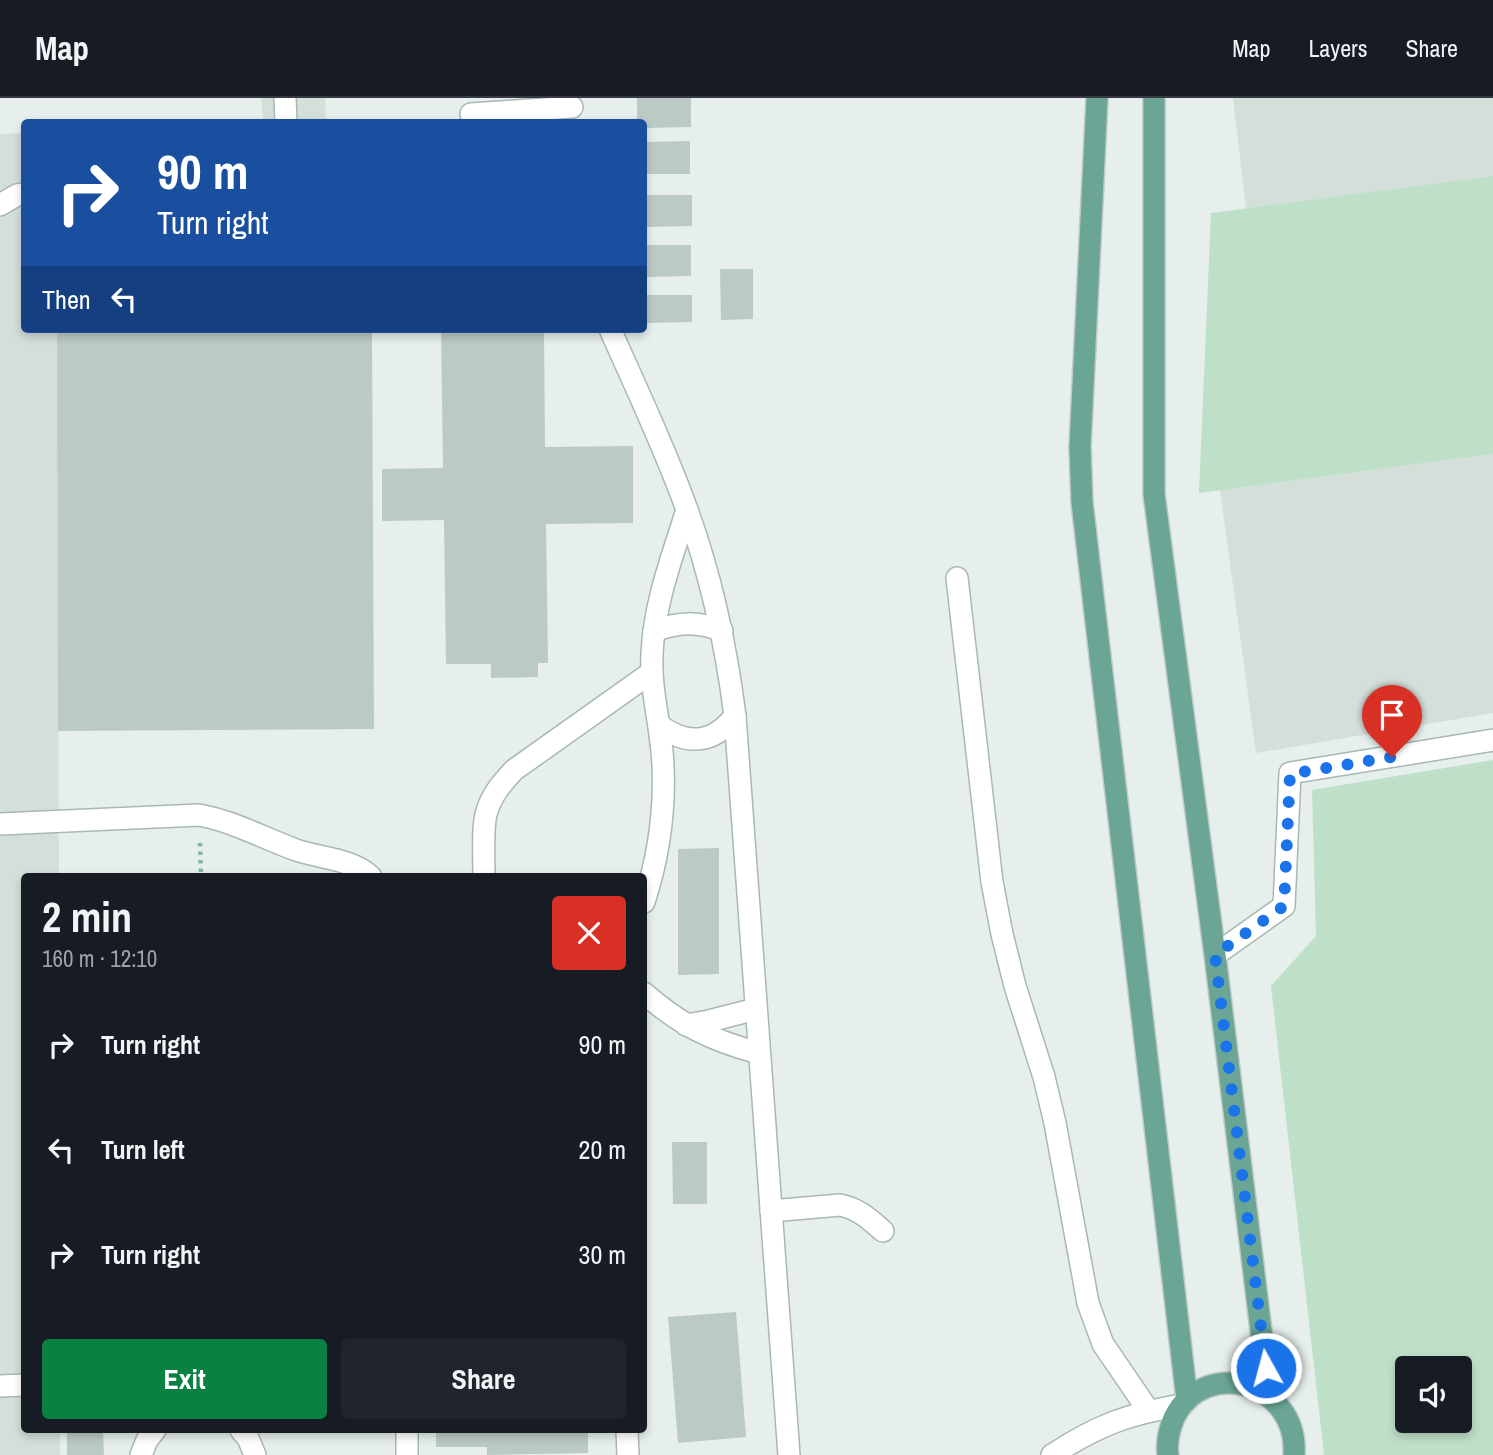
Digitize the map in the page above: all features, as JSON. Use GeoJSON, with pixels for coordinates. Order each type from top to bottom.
{"type":"FeatureCollection","features":[{"type":"Feature","properties":{"kind":"main road"},"geometry":{"type":"LineString","coordinates":[[1097,98],[1080,447],[1082,502],[1185,1402]]}},
{"type":"Feature","properties":{"kind":"main road"},"geometry":{"type":"LineString","coordinates":[[1154,98],[1154,494],[1215,955],[1269,1395]]}},
{"type":"Feature","properties":{"kind":"main road"},"geometry":{"type":"LineString","coordinates":[[1168,1455],[1171,1426],[1185,1402],[1212,1385],[1227,1383],[1249,1386],[1269,1395],[1286,1415],[1294,1439],[1294,1455]]}},
{"type":"Feature","properties":{"kind":"lane"},"geometry":{"type":"LineString","coordinates":[[285,98],[286,119]]}},
{"type":"Feature","properties":{"kind":"lane"},"geometry":{"type":"LineString","coordinates":[[471,114],[572,109]]}},
{"type":"Feature","properties":{"kind":"lane"},"geometry":{"type":"LineString","coordinates":[[0,205],[21,194]]}},
{"type":"Feature","properties":{"kind":"lane"},"geometry":{"type":"LineString","coordinates":[[612,333],[673,472],[700,549],[722,631],[735,716],[789,1455]]}},
{"type":"Feature","properties":{"kind":"lane"},"geometry":{"type":"LineString","coordinates":[[647,882],[658,846],[663,806],[663,765],[652,672],[654,632],[660,596],[687,510]]}},
{"type":"Feature","properties":{"kind":"lane"},"geometry":{"type":"LineString","coordinates":[[957,578],[992,882],[1002,934],[1052,1111],[1088,1303],[1104,1344],[1147,1410]]}},
{"type":"Feature","properties":{"kind":"lane"},"geometry":{"type":"LineString","coordinates":[[654,632],[681,623],[695,623],[722,631]]}},
{"type":"Feature","properties":{"kind":"lane"},"geometry":{"type":"LineString","coordinates":[[484,873],[485,814],[502,783],[514,770],[652,672]]}},
{"type":"Feature","properties":{"kind":"lane"},"geometry":{"type":"LineString","coordinates":[[659,725],[669,733],[681,737],[705,738],[727,726],[735,716]]}},
{"type":"Feature","properties":{"kind":"lane"},"geometry":{"type":"LineString","coordinates":[[1215,955],[1284,906],[1290,774],[1493,740]]}},
{"type":"Feature","properties":{"kind":"lane"},"geometry":{"type":"LineString","coordinates":[[0,824],[199,815],[234,824],[299,851],[348,863],[367,873]]}},
{"type":"Feature","properties":{"kind":"lane"},"geometry":{"type":"LineString","coordinates":[[647,996],[685,1025],[734,1047],[759,1053]]}},
{"type":"Feature","properties":{"kind":"lane"},"geometry":{"type":"LineString","coordinates":[[685,1025],[756,1009]]}},
{"type":"Feature","properties":{"kind":"lane"},"geometry":{"type":"LineString","coordinates":[[771,1211],[840,1206],[852,1208],[883,1231]]}},
{"type":"Feature","properties":{"kind":"lane"},"geometry":{"type":"LineString","coordinates":[[0,1386],[21,1385]]}},
{"type":"Feature","properties":{"kind":"lane"},"geometry":{"type":"LineString","coordinates":[[1052,1455],[1081,1436],[1113,1421],[1185,1402]]}},
{"type":"Feature","properties":{"kind":"lane"},"geometry":{"type":"LineString","coordinates":[[141,1455],[146,1440],[152,1433]]}},
{"type":"Feature","properties":{"kind":"lane"},"geometry":{"type":"LineString","coordinates":[[244,1433],[255,1455]]}},
{"type":"Feature","properties":{"kind":"lane"},"geometry":{"type":"LineString","coordinates":[[407,1433],[407,1455]]}},
{"type":"Feature","properties":{"kind":"lane"},"geometry":{"type":"LineString","coordinates":[[627,1433],[628,1455]]}},
{"type":"Feature","properties":{"kind":"path"},"geometry":{"type":"LineString","coordinates":[[199,815],[201,873]]}},
{"type":"Feature","properties":{"kind":"shaded area"},"geometry":{"type":"Polygon","coordinates":[[[261,98],[325,98],[326,119],[263,119],[261,98]]]}},
{"type":"Feature","properties":{"kind":"shaded area"},"geometry":{"type":"Polygon","coordinates":[[[1233,98],[1493,98],[1493,176],[1246,209],[1233,98]]]}},
{"type":"Feature","properties":{"kind":"shaded area"},"geometry":{"type":"Polygon","coordinates":[[[21,133],[21,333],[57,333],[59,873],[21,873],[21,1433],[60,1433],[60,1455],[0,1455],[0,134],[21,133]]]}},
{"type":"Feature","properties":{"kind":"shaded area"},"geometry":{"type":"Polygon","coordinates":[[[1493,454],[1493,713],[1256,753],[1220,490],[1493,454]]]}},
{"type":"Feature","properties":{"kind":"green space"},"geometry":{"type":"Polygon","coordinates":[[[1493,176],[1493,454],[1199,493],[1211,213],[1493,176]]]}},
{"type":"Feature","properties":{"kind":"green space"},"geometry":{"type":"Polygon","coordinates":[[[1493,760],[1493,1455],[1324,1455],[1271,986],[1316,936],[1312,790],[1493,760]]]}},
{"type":"Feature","properties":{"kind":"building"},"geometry":{"type":"Polygon","coordinates":[[[637,98],[691,98],[691,127],[647,128],[647,119],[637,119],[637,98]]]}},
{"type":"Feature","properties":{"kind":"building"},"geometry":{"type":"Polygon","coordinates":[[[690,141],[690,174],[647,174],[647,142],[690,141]]]}},
{"type":"Feature","properties":{"kind":"building"},"geometry":{"type":"Polygon","coordinates":[[[647,195],[692,195],[692,226],[647,227],[647,195]]]}},
{"type":"Feature","properties":{"kind":"building"},"geometry":{"type":"Polygon","coordinates":[[[647,245],[691,245],[691,276],[647,277],[647,245]]]}},
{"type":"Feature","properties":{"kind":"building"},"geometry":{"type":"Polygon","coordinates":[[[720,269],[753,269],[753,319],[721,320],[720,269]]]}},
{"type":"Feature","properties":{"kind":"building"},"geometry":{"type":"Polygon","coordinates":[[[647,295],[692,295],[692,322],[647,323],[647,295]]]}},
{"type":"Feature","properties":{"kind":"building"},"geometry":{"type":"Polygon","coordinates":[[[57,333],[372,333],[374,729],[58,731],[57,333]]]}},
{"type":"Feature","properties":{"kind":"building"},"geometry":{"type":"Polygon","coordinates":[[[441,333],[544,333],[545,447],[633,446],[633,523],[546,524],[548,663],[538,663],[538,677],[491,678],[491,664],[446,664],[444,520],[382,521],[382,469],[443,468],[441,333]]]}},
{"type":"Feature","properties":{"kind":"building"},"geometry":{"type":"Polygon","coordinates":[[[719,848],[719,974],[678,975],[678,849],[719,848]]]}},
{"type":"Feature","properties":{"kind":"building"},"geometry":{"type":"Polygon","coordinates":[[[672,1142],[707,1142],[707,1204],[673,1204],[672,1142]]]}},
{"type":"Feature","properties":{"kind":"building"},"geometry":{"type":"Polygon","coordinates":[[[736,1312],[746,1437],[678,1443],[668,1317],[736,1312]]]}},
{"type":"Feature","properties":{"kind":"building"},"geometry":{"type":"Polygon","coordinates":[[[67,1433],[103,1433],[104,1455],[67,1455],[67,1433]]]}},
{"type":"Feature","properties":{"kind":"building"},"geometry":{"type":"Polygon","coordinates":[[[436,1433],[588,1433],[588,1453],[487,1455],[487,1447],[436,1447],[436,1433]]]}},
{"type":"Feature","properties":{"kind":"route"},"geometry":{"type":"LineString","coordinates":[[1266,1368],[1215,955],[1284,906],[1290,774],[1392,757]]}}]}
